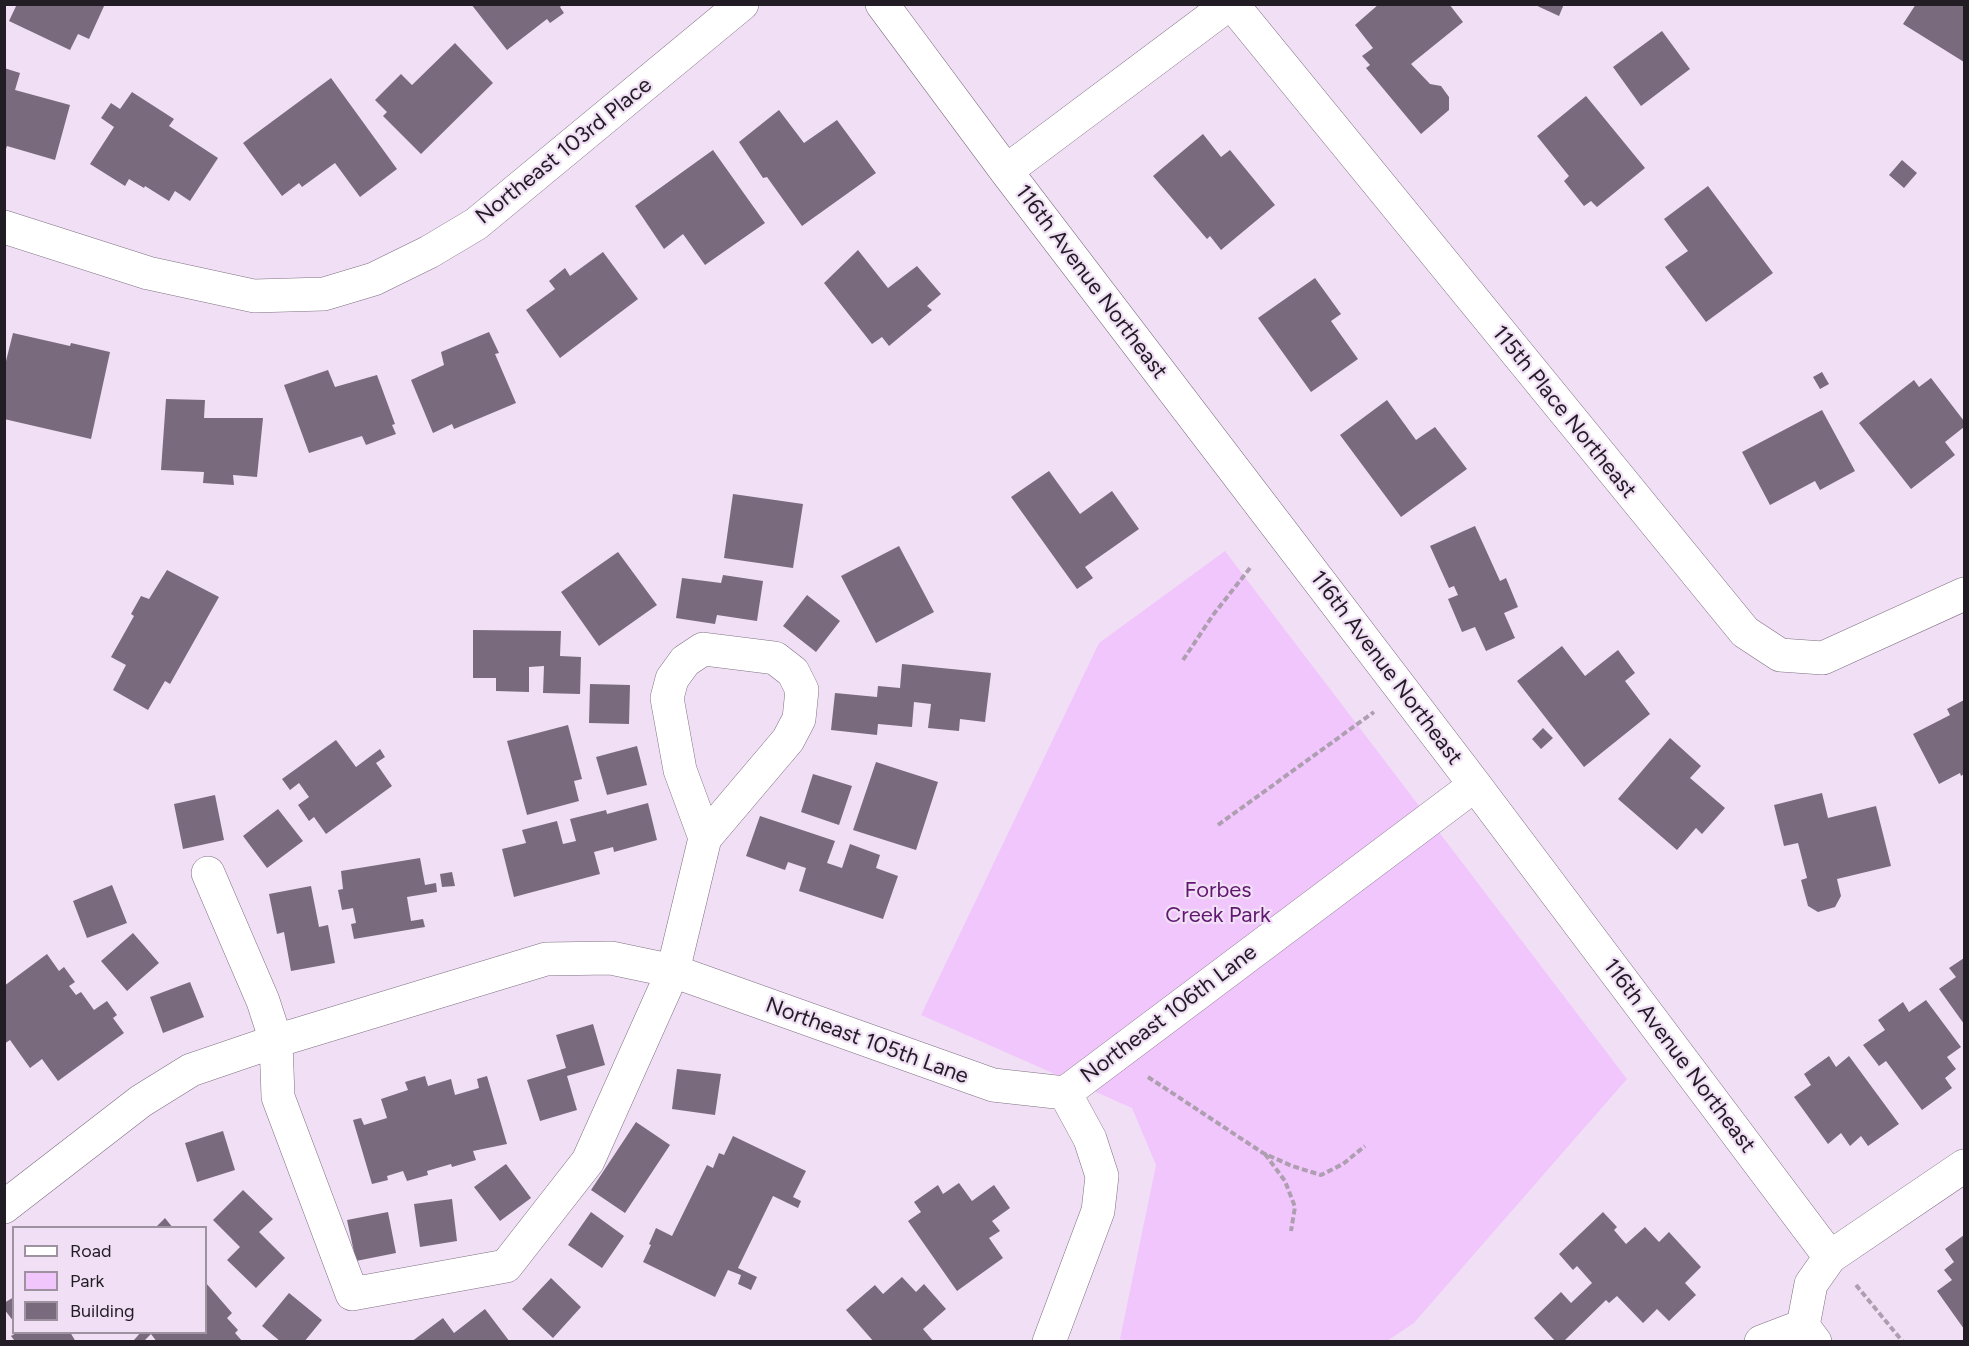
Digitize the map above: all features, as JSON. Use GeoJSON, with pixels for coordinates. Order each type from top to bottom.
{"type":"FeatureCollection","features":[{"type":"Feature","properties":{"kind":"street","name":"Northeast 103rd Place"},"geometry":{"type":"LineString","coordinates":[[4,227],[148,273],[254,296],[324,294],[374,279],[429,252],[476,224],[742,4]]}},
{"type":"Feature","properties":{"kind":"street","name":"116th Avenue Northeast"},"geometry":{"type":"LineString","coordinates":[[882,4],[1006,171],[1475,785],[1830,1257]]}},
{"type":"Feature","properties":{"kind":"street"},"geometry":{"type":"LineString","coordinates":[[1006,171],[1231,4]]}},
{"type":"Feature","properties":{"kind":"street","name":"115th Place Northeast"},"geometry":{"type":"LineString","coordinates":[[1231,4],[1745,632],[1779,655],[1823,658],[1965,594]]}},
{"type":"Feature","properties":{"kind":"street"},"geometry":{"type":"LineString","coordinates":[[208,873],[263,1001],[276,1041],[278,1096],[352,1294],[506,1266],[588,1161],[673,972],[705,838],[788,740],[799,719],[802,690],[793,672],[775,658],[703,649],[685,662],[672,679],[667,698],[680,770],[705,838]]}},
{"type":"Feature","properties":{"kind":"street","name":"Northeast 106th Lane"},"geometry":{"type":"LineString","coordinates":[[1065,1093],[1475,785]]}},
{"type":"Feature","properties":{"kind":"street","name":"Northeast 105th Lane"},"geometry":{"type":"LineString","coordinates":[[4,1207],[141,1101],[191,1070],[276,1041],[546,959],[611,958],[673,972],[993,1085],[1065,1093]]}},
{"type":"Feature","properties":{"kind":"street"},"geometry":{"type":"LineString","coordinates":[[1048,1341],[1098,1211],[1102,1176],[1090,1139],[1065,1093]]}},
{"type":"Feature","properties":{"kind":"street"},"geometry":{"type":"LineString","coordinates":[[1761,1341],[1809,1334],[1811,1284],[1830,1257],[1965,1166]]}},
{"type":"Feature","properties":{"kind":"path"},"geometry":{"type":"LineString","coordinates":[[1183,660],[1213,615],[1250,568]]}},
{"type":"Feature","properties":{"kind":"path"},"geometry":{"type":"LineString","coordinates":[[1218,825],[1375,711]]}},
{"type":"Feature","properties":{"kind":"path"},"geometry":{"type":"LineString","coordinates":[[1148,1077],[1263,1153],[1321,1176],[1343,1164],[1365,1146]]}},
{"type":"Feature","properties":{"kind":"path"},"geometry":{"type":"LineString","coordinates":[[1263,1153],[1284,1181],[1295,1207],[1291,1232]]}},
{"type":"Feature","properties":{"kind":"path"},"geometry":{"type":"LineString","coordinates":[[1848,1288],[1857,1285],[1903,1341]]}},
{"type":"Feature","properties":{"kind":"green space","name":"Forbes Creek Park"},"geometry":{"type":"Polygon","coordinates":[[[1225,551],[1627,1079],[1414,1323],[1387,1341],[1128,1341],[1120,1339],[1156,1165],[1132,1108],[921,1015],[1099,643],[1225,551]]]}},
{"type":"Feature","properties":{"kind":"building"},"geometry":{"type":"Polygon","coordinates":[[[17,4],[105,4],[89,39],[78,34],[70,50],[9,21],[17,4]]]}},
{"type":"Feature","properties":{"kind":"building"},"geometry":{"type":"Polygon","coordinates":[[[471,4],[563,4],[560,7],[564,13],[550,23],[547,19],[507,50],[471,4]]]}},
{"type":"Feature","properties":{"kind":"building"},"geometry":{"type":"Polygon","coordinates":[[[1379,4],[1449,4],[1463,22],[1411,64],[1430,84],[1441,86],[1449,97],[1449,110],[1421,134],[1366,68],[1370,65],[1362,56],[1373,48],[1355,25],[1379,4]]]}},
{"type":"Feature","properties":{"kind":"building"},"geometry":{"type":"Polygon","coordinates":[[[1533,4],[1564,4],[1559,16],[1533,4]]]}},
{"type":"Feature","properties":{"kind":"building"},"geometry":{"type":"Polygon","coordinates":[[[1916,4],[1964,4],[1964,62],[1903,24],[1916,4]]]}},
{"type":"Feature","properties":{"kind":"building"},"geometry":{"type":"Polygon","coordinates":[[[1662,31],[1690,69],[1641,106],[1613,67],[1662,31]]]}},
{"type":"Feature","properties":{"kind":"building"},"geometry":{"type":"Polygon","coordinates":[[[455,43],[493,83],[421,154],[383,116],[387,112],[375,100],[401,74],[412,85],[455,43]]]}},
{"type":"Feature","properties":{"kind":"building"},"geometry":{"type":"Polygon","coordinates":[[[4,68],[20,73],[15,90],[70,105],[55,160],[7,146],[4,154],[4,68]]]}},
{"type":"Feature","properties":{"kind":"building"},"geometry":{"type":"Polygon","coordinates":[[[331,78],[397,169],[360,197],[335,163],[302,187],[299,183],[282,196],[243,143],[331,78]]]}},
{"type":"Feature","properties":{"kind":"building"},"geometry":{"type":"Polygon","coordinates":[[[132,92],[174,119],[169,126],[218,158],[190,201],[175,191],[169,201],[129,179],[125,186],[90,164],[114,127],[101,118],[111,103],[120,109],[132,92]]]}},
{"type":"Feature","properties":{"kind":"building"},"geometry":{"type":"Polygon","coordinates":[[[1586,96],[1645,168],[1597,207],[1591,201],[1584,206],[1564,181],[1569,176],[1537,136],[1586,96]]]}},
{"type":"Feature","properties":{"kind":"building"},"geometry":{"type":"Polygon","coordinates":[[[779,110],[804,143],[837,120],[876,173],[802,226],[767,177],[763,178],[739,142],[779,110]]]}},
{"type":"Feature","properties":{"kind":"building"},"geometry":{"type":"Polygon","coordinates":[[[1203,134],[1221,157],[1230,150],[1275,205],[1221,250],[1210,236],[1207,239],[1153,176],[1203,134]]]}},
{"type":"Feature","properties":{"kind":"building"},"geometry":{"type":"Polygon","coordinates":[[[713,150],[765,223],[705,265],[683,234],[664,249],[635,206],[713,150]]]}},
{"type":"Feature","properties":{"kind":"building"},"geometry":{"type":"Polygon","coordinates":[[[1902,160],[1917,173],[1904,188],[1889,175],[1902,160]]]}},
{"type":"Feature","properties":{"kind":"building"},"geometry":{"type":"Polygon","coordinates":[[[1708,186],[1773,273],[1706,322],[1665,267],[1688,251],[1664,219],[1708,186]]]}},
{"type":"Feature","properties":{"kind":"building"},"geometry":{"type":"Polygon","coordinates":[[[858,250],[888,288],[917,266],[941,294],[927,306],[932,310],[889,346],[882,337],[872,344],[824,283],[858,250]]]}},
{"type":"Feature","properties":{"kind":"building"},"geometry":{"type":"Polygon","coordinates":[[[603,252],[638,299],[560,358],[526,310],[555,289],[549,281],[565,268],[570,276],[603,252]]]}},
{"type":"Feature","properties":{"kind":"building"},"geometry":{"type":"Polygon","coordinates":[[[1315,278],[1341,314],[1331,321],[1358,359],[1311,392],[1258,318],[1315,278]]]}},
{"type":"Feature","properties":{"kind":"building"},"geometry":{"type":"Polygon","coordinates":[[[489,332],[499,353],[495,354],[516,403],[454,429],[452,424],[433,433],[411,380],[444,365],[441,352],[489,332]]]}},
{"type":"Feature","properties":{"kind":"building"},"geometry":{"type":"Polygon","coordinates":[[[13,333],[70,346],[71,343],[110,352],[91,439],[4,419],[4,369],[13,333]]]}},
{"type":"Feature","properties":{"kind":"building"},"geometry":{"type":"Polygon","coordinates":[[[328,370],[335,387],[377,375],[395,424],[392,425],[396,434],[366,445],[362,436],[309,453],[284,385],[328,370]]]}},
{"type":"Feature","properties":{"kind":"building"},"geometry":{"type":"Polygon","coordinates":[[[1822,372],[1829,384],[1820,389],[1813,377],[1822,372]]]}},
{"type":"Feature","properties":{"kind":"building"},"geometry":{"type":"Polygon","coordinates":[[[1931,378],[1964,421],[1964,427],[1945,442],[1955,455],[1911,489],[1859,423],[1914,380],[1919,387],[1931,378]]]}},
{"type":"Feature","properties":{"kind":"building"},"geometry":{"type":"Polygon","coordinates":[[[166,399],[205,400],[204,418],[263,418],[257,477],[233,475],[234,485],[203,483],[204,472],[161,470],[166,399]]]}},
{"type":"Feature","properties":{"kind":"building"},"geometry":{"type":"Polygon","coordinates":[[[1387,400],[1416,440],[1435,427],[1467,469],[1401,517],[1340,435],[1387,400]]]}},
{"type":"Feature","properties":{"kind":"building"},"geometry":{"type":"Polygon","coordinates":[[[1822,410],[1855,471],[1820,490],[1815,481],[1770,505],[1742,452],[1822,410]]]}},
{"type":"Feature","properties":{"kind":"building"},"geometry":{"type":"Polygon","coordinates":[[[1049,471],[1080,514],[1112,491],[1139,529],[1085,567],[1093,578],[1077,589],[1011,497],[1049,471]]]}},
{"type":"Feature","properties":{"kind":"building"},"geometry":{"type":"Polygon","coordinates":[[[733,494],[803,504],[793,568],[724,558],[733,494]]]}},
{"type":"Feature","properties":{"kind":"building"},"geometry":{"type":"Polygon","coordinates":[[[1475,526],[1500,581],[1506,578],[1518,607],[1504,613],[1515,638],[1486,651],[1475,627],[1462,632],[1448,599],[1458,595],[1454,586],[1449,588],[1430,546],[1475,526]]]}},
{"type":"Feature","properties":{"kind":"building"},"geometry":{"type":"Polygon","coordinates":[[[899,546],[934,612],[876,643],[841,576],[899,546]]]}},
{"type":"Feature","properties":{"kind":"building"},"geometry":{"type":"Polygon","coordinates":[[[618,552],[657,605],[599,646],[561,592],[618,552]]]}},
{"type":"Feature","properties":{"kind":"building"},"geometry":{"type":"Polygon","coordinates":[[[167,570],[219,597],[170,684],[165,681],[148,710],[113,690],[126,665],[111,657],[134,616],[131,614],[141,596],[149,599],[167,570]]]}},
{"type":"Feature","properties":{"kind":"building"},"geometry":{"type":"Polygon","coordinates":[[[723,575],[763,581],[757,621],[717,615],[715,624],[676,618],[682,578],[721,583],[723,575]]]}},
{"type":"Feature","properties":{"kind":"building"},"geometry":{"type":"Polygon","coordinates":[[[807,595],[840,621],[816,652],[783,626],[807,595]]]}},
{"type":"Feature","properties":{"kind":"building"},"geometry":{"type":"Polygon","coordinates":[[[473,630],[561,631],[560,656],[581,657],[580,694],[543,693],[544,666],[529,667],[529,692],[496,691],[496,678],[473,678],[473,630]]]}},
{"type":"Feature","properties":{"kind":"building"},"geometry":{"type":"Polygon","coordinates":[[[1562,646],[1585,676],[1618,650],[1635,673],[1625,681],[1650,714],[1584,767],[1517,681],[1562,646]]]}},
{"type":"Feature","properties":{"kind":"building"},"geometry":{"type":"Polygon","coordinates":[[[902,664],[991,673],[985,722],[960,719],[959,731],[928,728],[931,704],[914,702],[912,727],[878,724],[877,735],[831,730],[835,693],[877,697],[878,686],[900,688],[902,664]]]}},
{"type":"Feature","properties":{"kind":"building"},"geometry":{"type":"Polygon","coordinates":[[[590,684],[630,685],[629,724],[589,723],[590,684]]]}},
{"type":"Feature","properties":{"kind":"building"},"geometry":{"type":"Polygon","coordinates":[[[1964,700],[1964,774],[1961,776],[1960,773],[1939,784],[1913,734],[1950,715],[1947,709],[1964,700]]]}},
{"type":"Feature","properties":{"kind":"building"},"geometry":{"type":"Polygon","coordinates":[[[568,725],[582,779],[574,781],[579,801],[527,815],[507,741],[568,725]]]}},
{"type":"Feature","properties":{"kind":"building"},"geometry":{"type":"Polygon","coordinates":[[[1543,728],[1553,738],[1541,749],[1532,739],[1543,728]]]}},
{"type":"Feature","properties":{"kind":"building"},"geometry":{"type":"Polygon","coordinates":[[[1670,738],[1701,766],[1690,778],[1725,808],[1702,834],[1696,828],[1677,850],[1618,799],[1670,738]]]}},
{"type":"Feature","properties":{"kind":"building"},"geometry":{"type":"Polygon","coordinates":[[[336,740],[356,767],[380,749],[385,757],[376,763],[392,786],[326,834],[314,817],[309,821],[298,805],[309,797],[299,783],[290,790],[282,779],[336,740]]]}},
{"type":"Feature","properties":{"kind":"building"},"geometry":{"type":"Polygon","coordinates":[[[637,746],[647,785],[607,795],[596,757],[637,746]]]}},
{"type":"Feature","properties":{"kind":"building"},"geometry":{"type":"Polygon","coordinates":[[[876,762],[938,782],[916,850],[853,830],[876,762]]]}},
{"type":"Feature","properties":{"kind":"building"},"geometry":{"type":"Polygon","coordinates":[[[813,774],[852,786],[839,825],[801,812],[813,774]]]}},
{"type":"Feature","properties":{"kind":"building"},"geometry":{"type":"Polygon","coordinates":[[[1822,793],[1828,818],[1876,806],[1891,866],[1837,879],[1841,896],[1835,907],[1818,912],[1808,906],[1801,880],[1807,878],[1798,843],[1784,846],[1774,805],[1822,793]]]}},
{"type":"Feature","properties":{"kind":"building"},"geometry":{"type":"Polygon","coordinates":[[[215,795],[224,840],[183,849],[174,804],[215,795]]]}},
{"type":"Feature","properties":{"kind":"building"},"geometry":{"type":"Polygon","coordinates":[[[648,803],[657,840],[614,852],[613,847],[594,852],[600,874],[514,897],[502,849],[526,843],[522,830],[557,821],[563,844],[576,841],[570,819],[606,810],[607,814],[648,803]]]}},
{"type":"Feature","properties":{"kind":"building"},"geometry":{"type":"Polygon","coordinates":[[[278,809],[303,841],[267,868],[243,836],[278,809]]]}},
{"type":"Feature","properties":{"kind":"building"},"geometry":{"type":"Polygon","coordinates":[[[760,816],[835,841],[827,863],[842,868],[850,844],[880,855],[876,868],[898,876],[883,919],[799,891],[806,868],[788,862],[785,870],[746,856],[760,816]]]}},
{"type":"Feature","properties":{"kind":"building"},"geometry":{"type":"Polygon","coordinates":[[[420,858],[425,885],[436,883],[437,892],[407,897],[411,921],[423,919],[425,927],[354,939],[351,924],[356,923],[353,908],[342,910],[338,890],[343,889],[341,871],[420,858]]]}},
{"type":"Feature","properties":{"kind":"building"},"geometry":{"type":"Polygon","coordinates":[[[452,872],[455,886],[442,887],[440,874],[452,872]]]}},
{"type":"Feature","properties":{"kind":"building"},"geometry":{"type":"Polygon","coordinates":[[[112,885],[127,923],[87,938],[73,901],[112,885]]]}},
{"type":"Feature","properties":{"kind":"building"},"geometry":{"type":"Polygon","coordinates":[[[311,886],[319,927],[328,925],[335,963],[291,971],[284,932],[277,934],[269,894],[311,886]]]}},
{"type":"Feature","properties":{"kind":"building"},"geometry":{"type":"Polygon","coordinates":[[[133,933],[159,963],[127,991],[101,961],[133,933]]]}},
{"type":"Feature","properties":{"kind":"building"},"geometry":{"type":"Polygon","coordinates":[[[47,954],[59,971],[64,967],[75,982],[69,986],[76,995],[81,992],[94,1010],[107,1001],[117,1015],[113,1018],[124,1033],[58,1081],[42,1059],[30,1068],[10,1040],[4,1044],[4,986],[47,954]]]}},
{"type":"Feature","properties":{"kind":"building"},"geometry":{"type":"Polygon","coordinates":[[[1964,958],[1964,1024],[1939,989],[1956,977],[1949,968],[1964,958]]]}},
{"type":"Feature","properties":{"kind":"building"},"geometry":{"type":"Polygon","coordinates":[[[190,982],[204,1017],[163,1033],[150,997],[190,982]]]}},
{"type":"Feature","properties":{"kind":"building"},"geometry":{"type":"Polygon","coordinates":[[[1926,1000],[1961,1047],[1947,1057],[1956,1069],[1945,1078],[1952,1088],[1922,1110],[1886,1061],[1879,1066],[1863,1045],[1885,1030],[1878,1020],[1903,1002],[1909,1012],[1926,1000]]]}},
{"type":"Feature","properties":{"kind":"building"},"geometry":{"type":"Polygon","coordinates":[[[593,1024],[605,1065],[567,1076],[577,1110],[540,1121],[527,1080],[566,1068],[556,1035],[593,1024]]]}},
{"type":"Feature","properties":{"kind":"building"},"geometry":{"type":"Polygon","coordinates":[[[1829,1056],[1836,1067],[1849,1056],[1899,1124],[1868,1146],[1861,1136],[1850,1146],[1841,1133],[1828,1144],[1794,1097],[1811,1085],[1804,1074],[1829,1056]]]}},
{"type":"Feature","properties":{"kind":"building"},"geometry":{"type":"Polygon","coordinates":[[[677,1069],[721,1074],[715,1115],[672,1109],[677,1069]]]}},
{"type":"Feature","properties":{"kind":"building"},"geometry":{"type":"Polygon","coordinates":[[[425,1076],[428,1086],[451,1079],[455,1095],[479,1088],[477,1079],[487,1076],[507,1144],[473,1151],[476,1160],[427,1171],[428,1175],[407,1181],[403,1171],[387,1176],[388,1180],[372,1184],[353,1120],[361,1118],[364,1125],[387,1118],[381,1099],[408,1090],[405,1082],[425,1076]]]}},
{"type":"Feature","properties":{"kind":"building"},"geometry":{"type":"Polygon","coordinates":[[[636,1122],[670,1145],[625,1213],[591,1190],[636,1122]]]}},
{"type":"Feature","properties":{"kind":"building"},"geometry":{"type":"Polygon","coordinates":[[[223,1131],[235,1170],[197,1182],[185,1143],[223,1131]]]}},
{"type":"Feature","properties":{"kind":"building"},"geometry":{"type":"Polygon","coordinates":[[[733,1136],[806,1171],[793,1197],[801,1201],[798,1208],[773,1196],[738,1268],[757,1277],[751,1290],[738,1284],[741,1275],[728,1270],[715,1297],[643,1262],[656,1228],[672,1236],[707,1165],[713,1168],[719,1153],[724,1155],[733,1136]]]}},
{"type":"Feature","properties":{"kind":"building"},"geometry":{"type":"Polygon","coordinates":[[[506,1164],[531,1198],[500,1221],[474,1187],[506,1164]]]}},
{"type":"Feature","properties":{"kind":"building"},"geometry":{"type":"Polygon","coordinates":[[[959,1183],[972,1201],[994,1185],[1010,1208],[992,1221],[1000,1231],[989,1238],[1003,1258],[957,1291],[908,1221],[921,1212],[914,1202],[938,1185],[943,1194],[959,1183]]]}},
{"type":"Feature","properties":{"kind":"building"},"geometry":{"type":"Polygon","coordinates":[[[243,1190],[273,1219],[259,1232],[285,1258],[256,1288],[227,1260],[240,1247],[213,1220],[243,1190]]]}},
{"type":"Feature","properties":{"kind":"building"},"geometry":{"type":"Polygon","coordinates":[[[452,1199],[457,1241],[420,1247],[414,1204],[452,1199]]]}},
{"type":"Feature","properties":{"kind":"building"},"geometry":{"type":"Polygon","coordinates":[[[388,1212],[396,1253],[356,1261],[347,1220],[388,1212]]]}},
{"type":"Feature","properties":{"kind":"building"},"geometry":{"type":"Polygon","coordinates":[[[591,1212],[624,1236],[602,1268],[568,1245],[591,1212]]]}},
{"type":"Feature","properties":{"kind":"building"},"geometry":{"type":"Polygon","coordinates":[[[1603,1212],[1617,1227],[1614,1230],[1626,1244],[1645,1227],[1659,1242],[1669,1232],[1701,1267],[1685,1283],[1696,1295],[1669,1321],[1657,1309],[1643,1323],[1617,1296],[1609,1303],[1606,1300],[1563,1342],[1556,1342],[1534,1318],[1561,1292],[1571,1303],[1592,1283],[1577,1266],[1573,1270],[1559,1254],[1603,1212]]]}},
{"type":"Feature","properties":{"kind":"building"},"geometry":{"type":"Polygon","coordinates":[[[165,1218],[171,1226],[157,1226],[165,1218]]]}},
{"type":"Feature","properties":{"kind":"building"},"geometry":{"type":"Polygon","coordinates":[[[1964,1235],[1964,1329],[1937,1291],[1952,1280],[1944,1270],[1954,1262],[1945,1249],[1964,1235]]]}},
{"type":"Feature","properties":{"kind":"building"},"geometry":{"type":"Polygon","coordinates":[[[902,1277],[916,1292],[924,1284],[946,1309],[923,1329],[934,1342],[874,1342],[846,1310],[875,1285],[883,1294],[902,1277]]]}},
{"type":"Feature","properties":{"kind":"building"},"geometry":{"type":"Polygon","coordinates":[[[551,1278],[581,1307],[553,1338],[522,1309],[551,1278]]]}},
{"type":"Feature","properties":{"kind":"building"},"geometry":{"type":"Polygon","coordinates":[[[207,1284],[232,1313],[227,1318],[238,1330],[235,1333],[243,1342],[157,1342],[151,1334],[207,1334],[207,1284]]]}},
{"type":"Feature","properties":{"kind":"building"},"geometry":{"type":"Polygon","coordinates":[[[289,1293],[322,1320],[304,1342],[281,1342],[262,1326],[289,1293]]]}},
{"type":"Feature","properties":{"kind":"building"},"geometry":{"type":"Polygon","coordinates":[[[12,1298],[12,1319],[4,1309],[4,1303],[12,1298]]]}},
{"type":"Feature","properties":{"kind":"building"},"geometry":{"type":"Polygon","coordinates":[[[485,1309],[510,1342],[411,1342],[443,1318],[454,1333],[485,1309]]]}},
{"type":"Feature","properties":{"kind":"building"},"geometry":{"type":"Polygon","coordinates":[[[14,1334],[71,1334],[76,1342],[12,1342],[14,1340],[11,1336],[14,1334]]]}},
{"type":"Feature","properties":{"kind":"building"},"geometry":{"type":"Polygon","coordinates":[[[139,1334],[151,1334],[143,1342],[134,1340],[139,1334]]]}}]}
